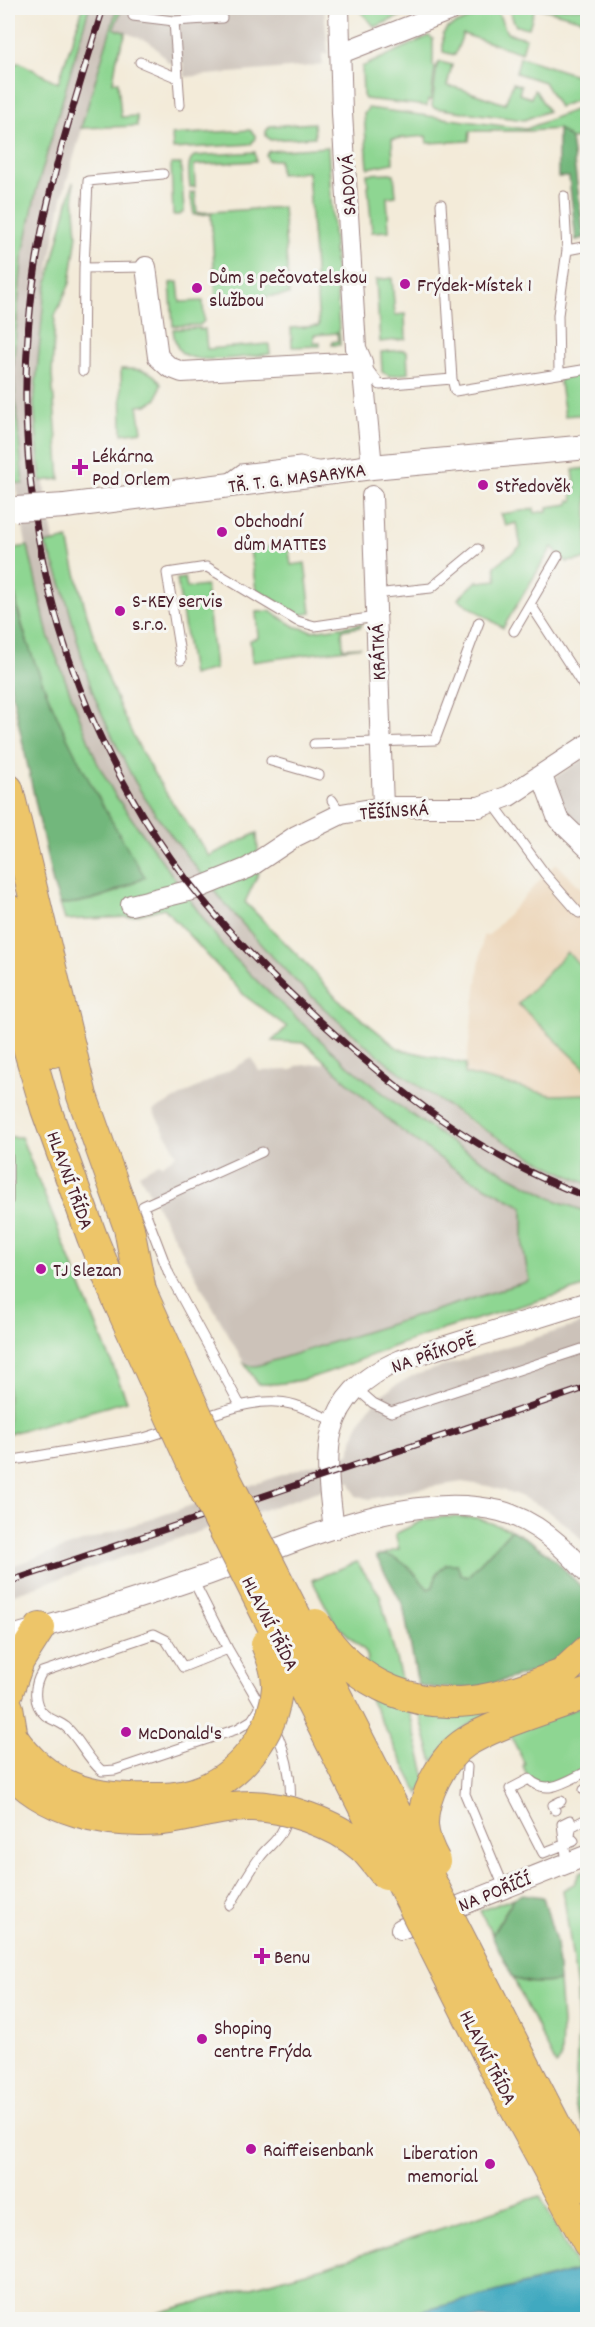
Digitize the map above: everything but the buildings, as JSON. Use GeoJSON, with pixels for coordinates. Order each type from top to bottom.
{"type":"FeatureCollection","features":[{"type":"Feature","properties":{"kind":"main road"},"geometry":{"type":"LineString","coordinates":[[8,789],[58,1105]]}},
{"type":"Feature","properties":{"kind":"main road"},"geometry":{"type":"LineString","coordinates":[[8,909],[58,1105]]}},
{"type":"Feature","properties":{"kind":"main road","name":"HLAVNÍ TŘÍDA"},"geometry":{"type":"LineString","coordinates":[[8,979],[58,1105],[88,1227],[130,1296],[205,1462],[522,2091]]}},
{"type":"Feature","properties":{"kind":"main road"},"geometry":{"type":"LineString","coordinates":[[8,1053],[58,1105]]}},
{"type":"Feature","properties":{"kind":"main road"},"geometry":{"type":"LineString","coordinates":[[205,1462],[252,1502],[314,1622],[343,1661],[369,1681],[416,1698],[459,1702],[573,1681]]}},
{"type":"Feature","properties":{"kind":"main road"},"geometry":{"type":"LineString","coordinates":[[40,1628],[19,1661],[9,1716],[28,1759],[51,1778],[81,1790],[118,1800],[176,1797],[204,1789],[227,1775],[258,1744],[270,1720],[274,1704],[277,1687],[275,1668],[263,1638],[204,1520],[205,1462]]}},
{"type":"Feature","properties":{"kind":"main road"},"geometry":{"type":"LineString","coordinates":[[577,2186],[522,2091],[517,2020],[430,1850],[425,1836],[424,1819],[428,1799],[451,1756],[464,1743],[494,1729],[573,1681],[588,1650]]}},
{"type":"Feature","properties":{"kind":"main road"},"geometry":{"type":"LineString","coordinates":[[8,1768],[20,1783],[50,1802],[90,1815],[133,1821],[163,1820],[249,1805],[294,1813],[316,1821],[348,1837],[363,1848],[387,1876],[522,2091],[577,2186],[588,2243]]}},
{"type":"Feature","properties":{"kind":"street","name":"SADOVÁ"},"geometry":{"type":"LineString","coordinates":[[339,8],[342,113],[356,348],[362,362],[372,467]]}},
{"type":"Feature","properties":{"kind":"street"},"geometry":{"type":"LineString","coordinates":[[341,53],[456,8]]}},
{"type":"Feature","properties":{"kind":"street"},"geometry":{"type":"LineString","coordinates":[[146,267],[158,357],[169,367],[182,372],[362,362]]}},
{"type":"Feature","properties":{"kind":"street","name":"TŘ. T. G. MASARYKA"},"geometry":{"type":"LineString","coordinates":[[10,511],[372,467],[588,447]]}},
{"type":"Feature","properties":{"kind":"street","name":"KRÁTKÁ"},"geometry":{"type":"LineString","coordinates":[[372,496],[383,807]]}},
{"type":"Feature","properties":{"kind":"street","name":"TĚŠÍNSKÁ"},"geometry":{"type":"LineString","coordinates":[[131,905],[196,889],[248,868],[336,807],[479,807],[509,796],[588,744]]}},
{"type":"Feature","properties":{"kind":"street"},"geometry":{"type":"LineString","coordinates":[[542,776],[558,819],[588,848]]}},
{"type":"Feature","properties":{"kind":"street","name":"NA PŘÍKOPĚ"},"geometry":{"type":"LineString","coordinates":[[334,1529],[327,1464],[328,1445],[334,1421],[344,1404],[357,1389],[378,1372],[400,1360],[588,1302]]}},
{"type":"Feature","properties":{"kind":"street"},"geometry":{"type":"LineString","coordinates":[[8,1637],[193,1580],[368,1518],[414,1508],[458,1506],[498,1511],[524,1520],[563,1549],[588,1574]]}},
{"type":"Feature","properties":{"kind":"street","name":"NA POŘÍČÍ"},"geometry":{"type":"LineString","coordinates":[[401,1929],[504,1887],[566,1854],[588,1855]]}},
{"type":"Feature","properties":{"kind":"lane"},"geometry":{"type":"LineString","coordinates":[[135,8],[133,16],[174,21],[222,18],[222,8]]}},
{"type":"Feature","properties":{"kind":"lane"},"geometry":{"type":"LineString","coordinates":[[174,21],[180,105]]}},
{"type":"Feature","properties":{"kind":"lane"},"geometry":{"type":"LineString","coordinates":[[140,62],[178,78]]}},
{"type":"Feature","properties":{"kind":"lane"},"geometry":{"type":"LineString","coordinates":[[83,371],[88,181],[163,174]]}},
{"type":"Feature","properties":{"kind":"lane"},"geometry":{"type":"LineString","coordinates":[[559,372],[558,315],[567,250],[564,196]]}},
{"type":"Feature","properties":{"kind":"lane"},"geometry":{"type":"LineString","coordinates":[[441,204],[452,379],[455,391],[588,369]]}},
{"type":"Feature","properties":{"kind":"lane"},"geometry":{"type":"LineString","coordinates":[[567,250],[588,246]]}},
{"type":"Feature","properties":{"kind":"lane"},"geometry":{"type":"LineString","coordinates":[[84,268],[146,267]]}},
{"type":"Feature","properties":{"kind":"lane"},"geometry":{"type":"LineString","coordinates":[[362,362],[380,385],[452,379]]}},
{"type":"Feature","properties":{"kind":"lane"},"geometry":{"type":"LineString","coordinates":[[470,468],[521,462],[557,450]]}},
{"type":"Feature","properties":{"kind":"lane"},"geometry":{"type":"LineString","coordinates":[[422,463],[460,470]]}},
{"type":"Feature","properties":{"kind":"lane"},"geometry":{"type":"LineString","coordinates":[[375,594],[431,588],[478,549]]}},
{"type":"Feature","properties":{"kind":"lane"},"geometry":{"type":"LineString","coordinates":[[514,631],[558,556]]}},
{"type":"Feature","properties":{"kind":"lane"},"geometry":{"type":"LineString","coordinates":[[181,660],[168,573],[207,567],[297,621],[315,626],[376,617]]}},
{"type":"Feature","properties":{"kind":"lane"},"geometry":{"type":"LineString","coordinates":[[531,605],[588,693]]}},
{"type":"Feature","properties":{"kind":"lane"},"geometry":{"type":"LineString","coordinates":[[314,744],[380,740],[435,740],[479,622]]}},
{"type":"Feature","properties":{"kind":"lane"},"geometry":{"type":"LineString","coordinates":[[271,761],[319,775]]}},
{"type":"Feature","properties":{"kind":"lane"},"geometry":{"type":"LineString","coordinates":[[492,802],[546,874],[579,913]]}},
{"type":"Feature","properties":{"kind":"lane"},"geometry":{"type":"LineString","coordinates":[[240,1404],[169,1274],[143,1206],[262,1152]]}},
{"type":"Feature","properties":{"kind":"lane"},"geometry":{"type":"LineString","coordinates":[[8,1157],[8,1201]]}},
{"type":"Feature","properties":{"kind":"lane"},"geometry":{"type":"LineString","coordinates":[[357,1389],[374,1403],[391,1412],[588,1347]]}},
{"type":"Feature","properties":{"kind":"lane"},"geometry":{"type":"LineString","coordinates":[[8,1461],[144,1438],[240,1404],[293,1404],[334,1421]]}},
{"type":"Feature","properties":{"kind":"lane"},"geometry":{"type":"LineString","coordinates":[[193,1580],[228,1649],[282,1743],[289,1772],[289,1802],[285,1827],[275,1843],[261,1855],[230,1905]]}},
{"type":"Feature","properties":{"kind":"lane"},"geometry":{"type":"LineString","coordinates":[[228,1649],[183,1667],[166,1640],[154,1634],[42,1672],[35,1695],[45,1715],[67,1727],[93,1763],[102,1771],[115,1770],[148,1760],[248,1723],[261,1706]]}},
{"type":"Feature","properties":{"kind":"lane"},"geometry":{"type":"LineString","coordinates":[[467,1767],[465,1794],[504,1887]]}},
{"type":"Feature","properties":{"kind":"lane"},"geometry":{"type":"LineString","coordinates":[[566,1854],[543,1853],[510,1789],[529,1779],[538,1786],[553,1787],[588,1771]]}},
{"type":"Feature","properties":{"kind":"lane"},"geometry":{"type":"LineString","coordinates":[[555,1810],[553,1805],[561,1801]]}},
{"type":"Feature","properties":{"kind":"lane"},"geometry":{"type":"LineString","coordinates":[[566,1854],[574,1841],[570,1834],[573,1825],[588,1818]]}},
{"type":"Feature","properties":{"kind":"lane"},"geometry":{"type":"LineString","coordinates":[[564,1821],[566,1854]]}},
{"type":"Feature","properties":{"kind":"shaded area"},"geometry":{"type":"Polygon","coordinates":[[[89,8],[117,8],[62,198],[43,315],[42,472],[59,571],[74,626],[207,882],[248,932],[355,1038],[414,1083],[469,1122],[537,1161],[587,1184],[587,1212],[555,1200],[449,1141],[398,1105],[344,1062],[259,983],[223,946],[185,898],[118,803],[68,699],[32,577],[15,475],[11,392],[16,312],[23,258],[36,192],[89,8]]]}},
{"type":"Feature","properties":{"kind":"shaded area"},"geometry":{"type":"Polygon","coordinates":[[[122,8],[324,8],[328,54],[322,54],[323,65],[185,77],[183,63],[169,63],[150,42],[114,28],[122,8]]]}},
{"type":"Feature","properties":{"kind":"shaded area"},"geometry":{"type":"Polygon","coordinates":[[[587,757],[587,839],[562,816],[555,780],[557,776],[587,757]]]}},
{"type":"Feature","properties":{"kind":"shaded area"},"geometry":{"type":"Polygon","coordinates":[[[556,863],[587,894],[587,1094],[579,1095],[551,1095],[465,1074],[483,936],[489,935],[556,863]]]}},
{"type":"Feature","properties":{"kind":"shaded area"},"geometry":{"type":"Polygon","coordinates":[[[252,1058],[259,1071],[293,1070],[296,1066],[326,1063],[395,1126],[459,1172],[523,1207],[523,1247],[529,1281],[252,1367],[244,1363],[139,1174],[159,1163],[161,1165],[177,1154],[153,1111],[252,1058]]]}},
{"type":"Feature","properties":{"kind":"shaded area"},"geometry":{"type":"Polygon","coordinates":[[[587,1322],[587,1545],[567,1525],[544,1508],[516,1494],[488,1486],[462,1482],[370,1499],[356,1496],[349,1481],[8,1596],[8,1567],[349,1454],[357,1427],[369,1408],[381,1395],[412,1376],[587,1322]]]}},
{"type":"Feature","properties":{"kind":"green space"},"geometry":{"type":"Polygon","coordinates":[[[83,8],[89,8],[36,192],[22,260],[13,370],[23,484],[8,482],[8,62],[14,65],[19,62],[58,83],[83,8]]]}},
{"type":"Feature","properties":{"kind":"green space"},"geometry":{"type":"Polygon","coordinates":[[[117,8],[122,8],[114,28],[126,33],[117,57],[113,82],[118,82],[121,117],[137,116],[137,126],[81,128],[117,8]]]}},
{"type":"Feature","properties":{"kind":"green space"},"geometry":{"type":"Polygon","coordinates":[[[357,8],[419,8],[375,27],[357,8]]]}},
{"type":"Feature","properties":{"kind":"green space"},"geometry":{"type":"Polygon","coordinates":[[[494,8],[507,33],[526,38],[522,53],[463,34],[455,55],[443,52],[443,34],[447,28],[494,8]]]}},
{"type":"Feature","properties":{"kind":"green space"},"geometry":{"type":"Polygon","coordinates":[[[508,8],[535,8],[529,28],[516,26],[508,8]]]}},
{"type":"Feature","properties":{"kind":"green space"},"geometry":{"type":"Polygon","coordinates":[[[539,8],[587,8],[587,21],[539,8]]]}},
{"type":"Feature","properties":{"kind":"green space"},"geometry":{"type":"Polygon","coordinates":[[[429,36],[433,39],[433,66],[435,67],[431,100],[428,100],[427,106],[365,99],[362,67],[429,36]]]}},
{"type":"Feature","properties":{"kind":"green space"},"geometry":{"type":"Polygon","coordinates":[[[587,55],[587,96],[559,107],[544,82],[516,73],[520,57],[579,76],[587,55]]]}},
{"type":"Feature","properties":{"kind":"green space"},"geometry":{"type":"Polygon","coordinates":[[[440,62],[452,65],[447,86],[505,104],[513,83],[521,86],[519,94],[531,98],[534,90],[536,91],[548,111],[524,120],[434,108],[432,106],[437,65],[440,62]]]}},
{"type":"Feature","properties":{"kind":"green space"},"geometry":{"type":"Polygon","coordinates":[[[587,105],[587,137],[571,139],[558,129],[470,131],[469,141],[427,143],[426,136],[392,139],[393,163],[368,168],[364,114],[368,108],[526,129],[587,105]]]}},
{"type":"Feature","properties":{"kind":"green space"},"geometry":{"type":"Polygon","coordinates":[[[314,123],[315,137],[270,140],[266,136],[266,131],[270,126],[314,123]]]}},
{"type":"Feature","properties":{"kind":"green space"},"geometry":{"type":"Polygon","coordinates":[[[558,129],[571,139],[584,238],[576,240],[569,177],[558,177],[558,129]]]}},
{"type":"Feature","properties":{"kind":"green space"},"geometry":{"type":"Polygon","coordinates":[[[250,130],[255,135],[251,144],[173,149],[172,135],[250,130]]]}},
{"type":"Feature","properties":{"kind":"green space"},"geometry":{"type":"Polygon","coordinates":[[[328,147],[340,345],[332,345],[332,342],[338,341],[337,333],[314,335],[314,343],[320,343],[320,346],[292,347],[291,328],[319,326],[308,172],[280,174],[279,160],[267,160],[266,154],[269,151],[328,147]]]}},
{"type":"Feature","properties":{"kind":"green space"},"geometry":{"type":"Polygon","coordinates":[[[255,152],[256,161],[194,165],[195,187],[190,187],[189,166],[194,156],[255,152]]]}},
{"type":"Feature","properties":{"kind":"green space"},"geometry":{"type":"Polygon","coordinates":[[[171,164],[181,164],[184,211],[180,215],[173,215],[171,164]]]}},
{"type":"Feature","properties":{"kind":"green space"},"geometry":{"type":"Polygon","coordinates":[[[367,174],[394,174],[396,196],[387,197],[389,231],[372,232],[367,174]]]}},
{"type":"Feature","properties":{"kind":"green space"},"geometry":{"type":"Polygon","coordinates":[[[73,182],[77,235],[70,283],[55,316],[52,375],[60,479],[41,481],[34,404],[44,297],[73,182]]]}},
{"type":"Feature","properties":{"kind":"green space"},"geometry":{"type":"Polygon","coordinates":[[[195,192],[197,213],[283,207],[289,295],[216,300],[211,214],[194,215],[190,193],[195,192]]]}},
{"type":"Feature","properties":{"kind":"green space"},"geometry":{"type":"Polygon","coordinates":[[[392,278],[395,315],[405,314],[406,339],[380,342],[376,280],[392,278]]]}},
{"type":"Feature","properties":{"kind":"green space"},"geometry":{"type":"Polygon","coordinates":[[[178,282],[180,302],[203,301],[204,321],[200,325],[173,326],[170,283],[178,282]]]}},
{"type":"Feature","properties":{"kind":"green space"},"geometry":{"type":"Polygon","coordinates":[[[200,328],[200,330],[205,329],[207,349],[269,344],[270,354],[210,359],[188,356],[181,352],[176,344],[173,329],[200,328]]]}},
{"type":"Feature","properties":{"kind":"green space"},"geometry":{"type":"Polygon","coordinates":[[[407,351],[408,373],[390,376],[382,372],[381,352],[407,351]]]}},
{"type":"Feature","properties":{"kind":"green space"},"geometry":{"type":"Polygon","coordinates":[[[121,369],[149,372],[161,384],[157,399],[147,405],[138,406],[142,431],[122,434],[121,369]]]}},
{"type":"Feature","properties":{"kind":"green space"},"geometry":{"type":"Polygon","coordinates":[[[587,372],[587,414],[565,416],[559,377],[587,372]]]}},
{"type":"Feature","properties":{"kind":"green space"},"geometry":{"type":"Polygon","coordinates":[[[587,468],[587,559],[567,562],[552,547],[503,628],[458,599],[478,580],[479,582],[497,580],[495,566],[521,546],[516,523],[506,526],[501,514],[534,509],[535,513],[548,511],[548,507],[569,504],[569,500],[573,501],[572,493],[576,491],[573,470],[587,468]]]}},
{"type":"Feature","properties":{"kind":"green space"},"geometry":{"type":"Polygon","coordinates":[[[68,539],[90,624],[109,680],[132,734],[160,784],[209,856],[257,833],[259,872],[245,902],[337,999],[399,1049],[466,1064],[465,1074],[551,1095],[587,1094],[587,1184],[529,1155],[474,1123],[421,1088],[323,1008],[235,916],[155,813],[129,771],[108,729],[84,664],[65,594],[45,544],[68,539]]]}},
{"type":"Feature","properties":{"kind":"green space"},"geometry":{"type":"Polygon","coordinates":[[[288,544],[291,565],[305,563],[311,613],[300,615],[256,590],[250,549],[288,544]]]}},
{"type":"Feature","properties":{"kind":"green space"},"geometry":{"type":"Polygon","coordinates":[[[28,546],[48,635],[97,762],[115,795],[223,946],[344,1062],[398,1105],[449,1141],[492,1166],[555,1200],[587,1212],[587,1286],[434,1333],[317,1376],[278,1384],[258,1384],[244,1363],[253,1367],[529,1281],[523,1247],[523,1207],[459,1172],[395,1126],[305,1043],[272,1041],[287,1027],[245,996],[164,908],[130,917],[65,920],[60,904],[82,902],[104,896],[144,877],[86,776],[36,669],[24,632],[8,555],[8,549],[28,546]]]}},
{"type":"Feature","properties":{"kind":"green space"},"geometry":{"type":"Polygon","coordinates":[[[8,554],[19,618],[47,692],[92,786],[145,877],[114,892],[82,902],[60,904],[53,884],[8,674],[8,554]]]}},
{"type":"Feature","properties":{"kind":"green space"},"geometry":{"type":"Polygon","coordinates":[[[185,578],[187,588],[206,586],[215,669],[192,675],[177,579],[185,578]]]}},
{"type":"Feature","properties":{"kind":"green space"},"geometry":{"type":"Polygon","coordinates":[[[270,611],[294,626],[312,631],[362,624],[360,627],[342,630],[343,648],[361,647],[252,662],[250,640],[258,638],[256,612],[270,611]]]}},
{"type":"Feature","properties":{"kind":"green space"},"geometry":{"type":"Polygon","coordinates":[[[567,952],[587,972],[587,1070],[518,1004],[567,952]]]}},
{"type":"Feature","properties":{"kind":"green space","name":"TJ Slezan"},"geometry":{"type":"Polygon","coordinates":[[[8,1134],[9,1137],[21,1137],[127,1401],[8,1434],[8,1134]]]}},
{"type":"Feature","properties":{"kind":"green space"},"geometry":{"type":"Polygon","coordinates":[[[445,1517],[477,1518],[511,1530],[467,1577],[461,1574],[437,1573],[433,1587],[428,1590],[402,1563],[389,1556],[381,1555],[399,1549],[395,1534],[424,1520],[445,1517]]]}},
{"type":"Feature","properties":{"kind":"green space"},"geometry":{"type":"Polygon","coordinates":[[[511,1530],[551,1557],[585,1591],[587,1640],[561,1664],[476,1688],[436,1688],[418,1685],[403,1605],[376,1556],[384,1555],[399,1560],[428,1589],[433,1587],[437,1574],[446,1564],[457,1564],[461,1574],[467,1577],[511,1530]]]}},
{"type":"Feature","properties":{"kind":"green space"},"geometry":{"type":"Polygon","coordinates":[[[357,1562],[380,1595],[426,1778],[419,1794],[361,1682],[368,1658],[365,1651],[335,1623],[312,1580],[357,1562]]]}},
{"type":"Feature","properties":{"kind":"green space"},"geometry":{"type":"Polygon","coordinates":[[[587,1705],[587,1756],[582,1758],[587,1771],[553,1787],[529,1779],[523,1766],[525,1764],[508,1731],[587,1705]]]}},
{"type":"Feature","properties":{"kind":"green space"},"geometry":{"type":"Polygon","coordinates":[[[418,1708],[502,1708],[463,1729],[433,1763],[418,1708]]]}},
{"type":"Feature","properties":{"kind":"green space"},"geometry":{"type":"Polygon","coordinates":[[[588,1871],[587,2133],[575,2105],[577,1990],[563,1890],[574,1884],[580,1873],[588,1871]]]}},
{"type":"Feature","properties":{"kind":"green space"},"geometry":{"type":"Polygon","coordinates":[[[522,1894],[543,1897],[556,1942],[559,1981],[536,1983],[513,1978],[492,1935],[514,1898],[522,1894]]]}},
{"type":"Feature","properties":{"kind":"green space"},"geometry":{"type":"Polygon","coordinates":[[[514,1898],[492,1934],[480,1911],[514,1898]]]}},
{"type":"Feature","properties":{"kind":"green space"},"geometry":{"type":"Polygon","coordinates":[[[513,1978],[536,1983],[559,1981],[562,2023],[561,2060],[556,2065],[513,1978]]]}},
{"type":"Feature","properties":{"kind":"green space"},"geometry":{"type":"Polygon","coordinates":[[[540,2196],[578,2270],[393,2319],[133,2320],[324,2267],[540,2196]]]}},
{"type":"Feature","properties":{"kind":"water"},"geometry":{"type":"Polygon","coordinates":[[[587,2268],[587,2316],[577,2319],[393,2319],[587,2268]]]}},
{"type":"Feature","properties":{"kind":"railway"},"geometry":{"type":"LineString","coordinates":[[103,8],[66,132],[43,226],[29,327],[26,396],[29,465],[38,534],[52,602],[72,668],[98,732],[130,794],[188,882],[234,936],[283,986],[371,1066],[439,1118],[511,1162],[588,1197]]}},
{"type":"Feature","properties":{"kind":"railway"},"geometry":{"type":"LineString","coordinates":[[8,1582],[588,1387]]}},
{"type":"Feature","properties":{"kind":"place","name":"Frýdek-Místek 1"},"geometry":{"type":"Point","coordinates":[405,284]}},
{"type":"Feature","properties":{"kind":"place","name":"Dům s pečovatelskou službou"},"geometry":{"type":"Point","coordinates":[197,288]}},
{"type":"Feature","properties":{"kind":"place","name":"Lékárna Pod Orlem"},"geometry":{"type":"Point","coordinates":[80,467]}},
{"type":"Feature","properties":{"kind":"place","name":"Středověk"},"geometry":{"type":"Point","coordinates":[483,485]}},
{"type":"Feature","properties":{"kind":"place","name":"Obchodní dům MATTES"},"geometry":{"type":"Point","coordinates":[222,532]}},
{"type":"Feature","properties":{"kind":"place","name":"S-KEY servis s.r.o."},"geometry":{"type":"Point","coordinates":[120,611]}},
{"type":"Feature","properties":{"kind":"place","name":"TJ Slezan"},"geometry":{"type":"Point","coordinates":[41,1269]}},
{"type":"Feature","properties":{"kind":"place","name":"McDonald's"},"geometry":{"type":"Point","coordinates":[126,1732]}},
{"type":"Feature","properties":{"kind":"place","name":"Benu"},"geometry":{"type":"Point","coordinates":[262,1956]}},
{"type":"Feature","properties":{"kind":"place","name":"Shoping centre Frýda"},"geometry":{"type":"Point","coordinates":[202,2039]}},
{"type":"Feature","properties":{"kind":"place","name":"Raiffeisenbank"},"geometry":{"type":"Point","coordinates":[251,2149]}},
{"type":"Feature","properties":{"kind":"place","name":"Liberation memorial"},"geometry":{"type":"Point","coordinates":[490,2164]}}]}
